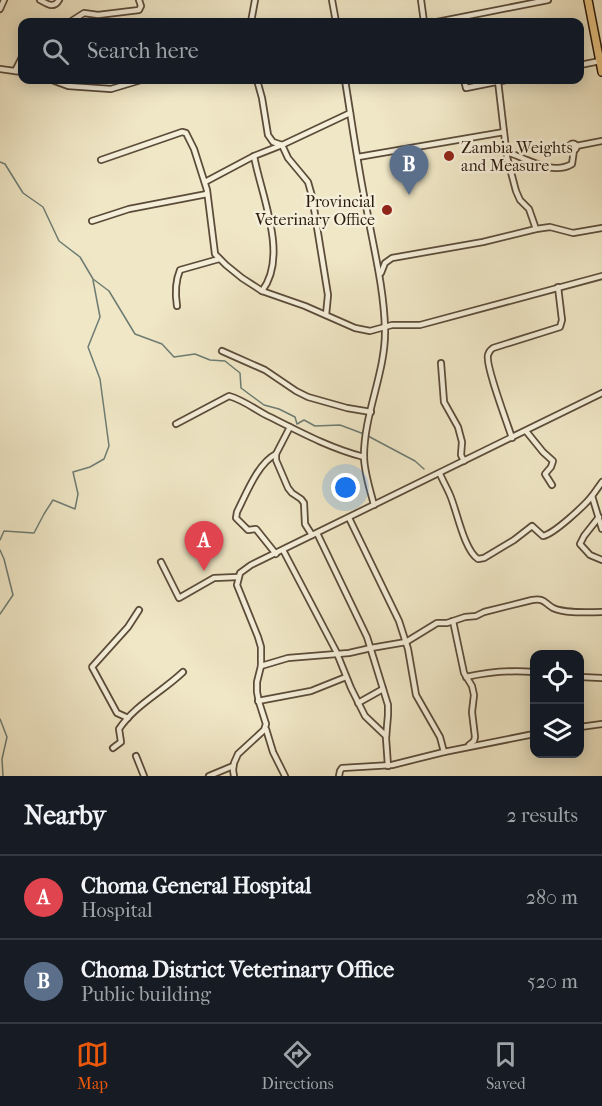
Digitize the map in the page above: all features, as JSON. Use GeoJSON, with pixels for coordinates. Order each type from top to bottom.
{"type":"FeatureCollection","features":[{"type":"Feature","properties":{"kind":"highway"},"geometry":{"type":"LineString","coordinates":[[588,0],[602,72]]}},
{"type":"Feature","properties":{"kind":"street"},"geometry":{"type":"LineString","coordinates":[[0,9],[4,0]]}},
{"type":"Feature","properties":{"kind":"street"},"geometry":{"type":"LineString","coordinates":[[40,0],[52,5],[59,0]]}},
{"type":"Feature","properties":{"kind":"street"},"geometry":{"type":"LineString","coordinates":[[76,18],[84,13],[98,15],[139,10],[141,6],[139,0]]}},
{"type":"Feature","properties":{"kind":"street"},"geometry":{"type":"LineString","coordinates":[[252,18],[255,0]]}},
{"type":"Feature","properties":{"kind":"street"},"geometry":{"type":"LineString","coordinates":[[332,0],[335,18]]}},
{"type":"Feature","properties":{"kind":"street"},"geometry":{"type":"LineString","coordinates":[[421,0],[423,18]]}},
{"type":"Feature","properties":{"kind":"street"},"geometry":{"type":"LineString","coordinates":[[513,0],[514,7]]}},
{"type":"Feature","properties":{"kind":"street"},"geometry":{"type":"LineString","coordinates":[[466,18],[549,0]]}},
{"type":"Feature","properties":{"kind":"street"},"geometry":{"type":"LineString","coordinates":[[584,64],[600,61]]}},
{"type":"Feature","properties":{"kind":"street"},"geometry":{"type":"LineString","coordinates":[[15,71],[18,65]]}},
{"type":"Feature","properties":{"kind":"street"},"geometry":{"type":"LineString","coordinates":[[0,69],[18,71]]}},
{"type":"Feature","properties":{"kind":"street"},"geometry":{"type":"LineString","coordinates":[[63,84],[111,89],[128,84]]}},
{"type":"Feature","properties":{"kind":"street"},"geometry":{"type":"LineString","coordinates":[[258,84],[268,135],[273,142],[282,145],[288,158],[308,182],[328,295],[326,315]]}},
{"type":"Feature","properties":{"kind":"street"},"geometry":{"type":"LineString","coordinates":[[346,84],[380,276],[385,326],[382,358],[365,439],[364,457],[374,505]]}},
{"type":"Feature","properties":{"kind":"street"},"geometry":{"type":"LineString","coordinates":[[465,84],[466,88],[484,84]]}},
{"type":"Feature","properties":{"kind":"street"},"geometry":{"type":"LineString","coordinates":[[498,84],[507,152],[518,196],[529,209],[536,229]]}},
{"type":"Feature","properties":{"kind":"street"},"geometry":{"type":"LineString","coordinates":[[205,182],[254,156],[350,113]]}},
{"type":"Feature","properties":{"kind":"street"},"geometry":{"type":"LineString","coordinates":[[101,160],[182,132],[186,133],[205,182],[215,254],[219,259],[262,291],[355,328],[370,331],[392,325],[420,325],[602,276]]}},
{"type":"Feature","properties":{"kind":"street"},"geometry":{"type":"LineString","coordinates":[[358,157],[504,132]]}},
{"type":"Feature","properties":{"kind":"street"},"geometry":{"type":"LineString","coordinates":[[507,152],[551,168],[558,168],[572,164],[575,148],[602,141]]}},
{"type":"Feature","properties":{"kind":"street"},"geometry":{"type":"LineString","coordinates":[[254,156],[274,244],[273,267],[267,285],[262,291]]}},
{"type":"Feature","properties":{"kind":"street"},"geometry":{"type":"LineString","coordinates":[[92,221],[129,210],[207,194]]}},
{"type":"Feature","properties":{"kind":"street"},"geometry":{"type":"LineString","coordinates":[[380,276],[384,263],[392,258],[483,242],[536,229],[550,227],[573,233],[602,228]]}},
{"type":"Feature","properties":{"kind":"street"},"geometry":{"type":"LineString","coordinates":[[177,306],[175,294],[180,270],[219,259]]}},
{"type":"Feature","properties":{"kind":"street"},"geometry":{"type":"LineString","coordinates":[[512,438],[495,387],[488,355],[493,348],[560,327],[562,320],[558,287]]}},
{"type":"Feature","properties":{"kind":"street"},"geometry":{"type":"LineString","coordinates":[[222,351],[265,370],[301,394],[347,408],[371,412]]}},
{"type":"Feature","properties":{"kind":"street"},"geometry":{"type":"LineString","coordinates":[[441,363],[444,402],[458,426],[462,442],[461,455],[464,461]]}},
{"type":"Feature","properties":{"kind":"street"},"geometry":{"type":"LineString","coordinates":[[285,776],[273,752],[258,701],[257,682],[261,666],[261,647],[237,585],[240,573],[602,393]]}},
{"type":"Feature","properties":{"kind":"street"},"geometry":{"type":"LineString","coordinates":[[176,424],[229,396],[239,398],[260,412],[317,441],[364,457]]}},
{"type":"Feature","properties":{"kind":"street"},"geometry":{"type":"LineString","coordinates":[[290,428],[276,454],[276,460],[288,488],[301,499],[305,524],[315,534],[359,619],[371,648],[388,709],[386,736],[388,766]]}},
{"type":"Feature","properties":{"kind":"street"},"geometry":{"type":"LineString","coordinates":[[526,431],[553,461],[545,474],[552,485]]}},
{"type":"Feature","properties":{"kind":"street"},"geometry":{"type":"LineString","coordinates":[[276,454],[270,457],[256,476],[236,518],[248,530],[256,529],[276,554]]}},
{"type":"Feature","properties":{"kind":"street"},"geometry":{"type":"LineString","coordinates":[[440,474],[451,497],[466,541],[473,556],[478,559],[484,558],[514,540],[532,526],[543,536],[547,536],[592,496],[602,482]]}},
{"type":"Feature","properties":{"kind":"street"},"geometry":{"type":"LineString","coordinates":[[592,496],[602,529]]}},
{"type":"Feature","properties":{"kind":"street"},"geometry":{"type":"LineString","coordinates":[[599,517],[580,544],[590,555],[602,560]]}},
{"type":"Feature","properties":{"kind":"street"},"geometry":{"type":"LineString","coordinates":[[349,518],[395,611],[406,642],[414,689],[440,737],[444,752]]}},
{"type":"Feature","properties":{"kind":"street"},"geometry":{"type":"LineString","coordinates":[[283,550],[338,655],[364,717],[386,736]]}},
{"type":"Feature","properties":{"kind":"street"},"geometry":{"type":"LineString","coordinates":[[161,562],[179,598],[214,578],[238,578]]}},
{"type":"Feature","properties":{"kind":"street"},"geometry":{"type":"LineString","coordinates":[[261,666],[294,657],[338,655],[406,642],[437,623],[447,623],[465,616],[476,616],[539,599],[554,608],[602,612]]}},
{"type":"Feature","properties":{"kind":"street"},"geometry":{"type":"LineString","coordinates":[[128,718],[117,713],[92,667],[128,627],[139,610]]}},
{"type":"Feature","properties":{"kind":"street"},"geometry":{"type":"LineString","coordinates":[[453,621],[462,667],[474,695],[472,712],[475,735],[474,740],[467,747]]}},
{"type":"Feature","properties":{"kind":"street"},"geometry":{"type":"LineString","coordinates":[[113,748],[121,742],[119,729],[128,718],[183,672]]}},
{"type":"Feature","properties":{"kind":"street"},"geometry":{"type":"LineString","coordinates":[[466,677],[484,673],[530,672]]}},
{"type":"Feature","properties":{"kind":"street"},"geometry":{"type":"LineString","coordinates":[[258,701],[311,691],[346,677]]}},
{"type":"Feature","properties":{"kind":"street"},"geometry":{"type":"LineString","coordinates":[[584,677],[602,678]]}},
{"type":"Feature","properties":{"kind":"street"},"geometry":{"type":"LineString","coordinates":[[358,703],[383,689]]}},
{"type":"Feature","properties":{"kind":"street"},"geometry":{"type":"LineString","coordinates":[[584,726],[602,724]]}},
{"type":"Feature","properties":{"kind":"street"},"geometry":{"type":"LineString","coordinates":[[234,776],[233,766],[238,754],[266,727]]}},
{"type":"Feature","properties":{"kind":"street"},"geometry":{"type":"LineString","coordinates":[[339,776],[342,768],[388,766],[530,735]]}},
{"type":"Feature","properties":{"kind":"street"},"geometry":{"type":"LineString","coordinates":[[136,756],[144,776]]}},
{"type":"Feature","properties":{"kind":"street"},"geometry":{"type":"LineString","coordinates":[[208,776],[233,766]]}},
{"type":"Feature","properties":{"kind":"waterway"},"geometry":{"type":"LineString","coordinates":[[0,162],[5,164],[23,193],[43,207],[59,241],[80,257],[93,279],[109,291],[135,334],[162,344],[174,357],[195,354],[210,360],[225,361],[240,373],[241,388],[264,405],[295,417],[297,424],[304,420],[315,426],[340,425],[364,434]]}},
{"type":"Feature","properties":{"kind":"waterway"},"geometry":{"type":"LineString","coordinates":[[0,540],[4,531],[34,533],[53,500],[75,509],[78,494],[73,472],[90,467],[104,459],[109,446],[100,379],[88,347],[100,317],[93,280]]}},
{"type":"Feature","properties":{"kind":"waterway"},"geometry":{"type":"LineString","coordinates":[[368,436],[415,461],[424,469]]}},
{"type":"Feature","properties":{"kind":"waterway"},"geometry":{"type":"LineString","coordinates":[[0,550],[13,595],[0,614]]}},
{"type":"Feature","properties":{"kind":"waterway"},"geometry":{"type":"LineString","coordinates":[[0,719],[7,737],[2,759],[3,776]]}},
{"type":"Feature","properties":{"kind":"place","name":"Zambia Weights and Measure"},"geometry":{"type":"Point","coordinates":[449,156]}},
{"type":"Feature","properties":{"kind":"place","name":"Choma District Veterinary Office"},"geometry":{"type":"Point","coordinates":[409,195]}},
{"type":"Feature","properties":{"kind":"place","name":"Provincial Veterinary Office"},"geometry":{"type":"Point","coordinates":[387,210]}},
{"type":"Feature","properties":{"kind":"place","name":"Choma General Hospital"},"geometry":{"type":"Point","coordinates":[204,571]}}]}
